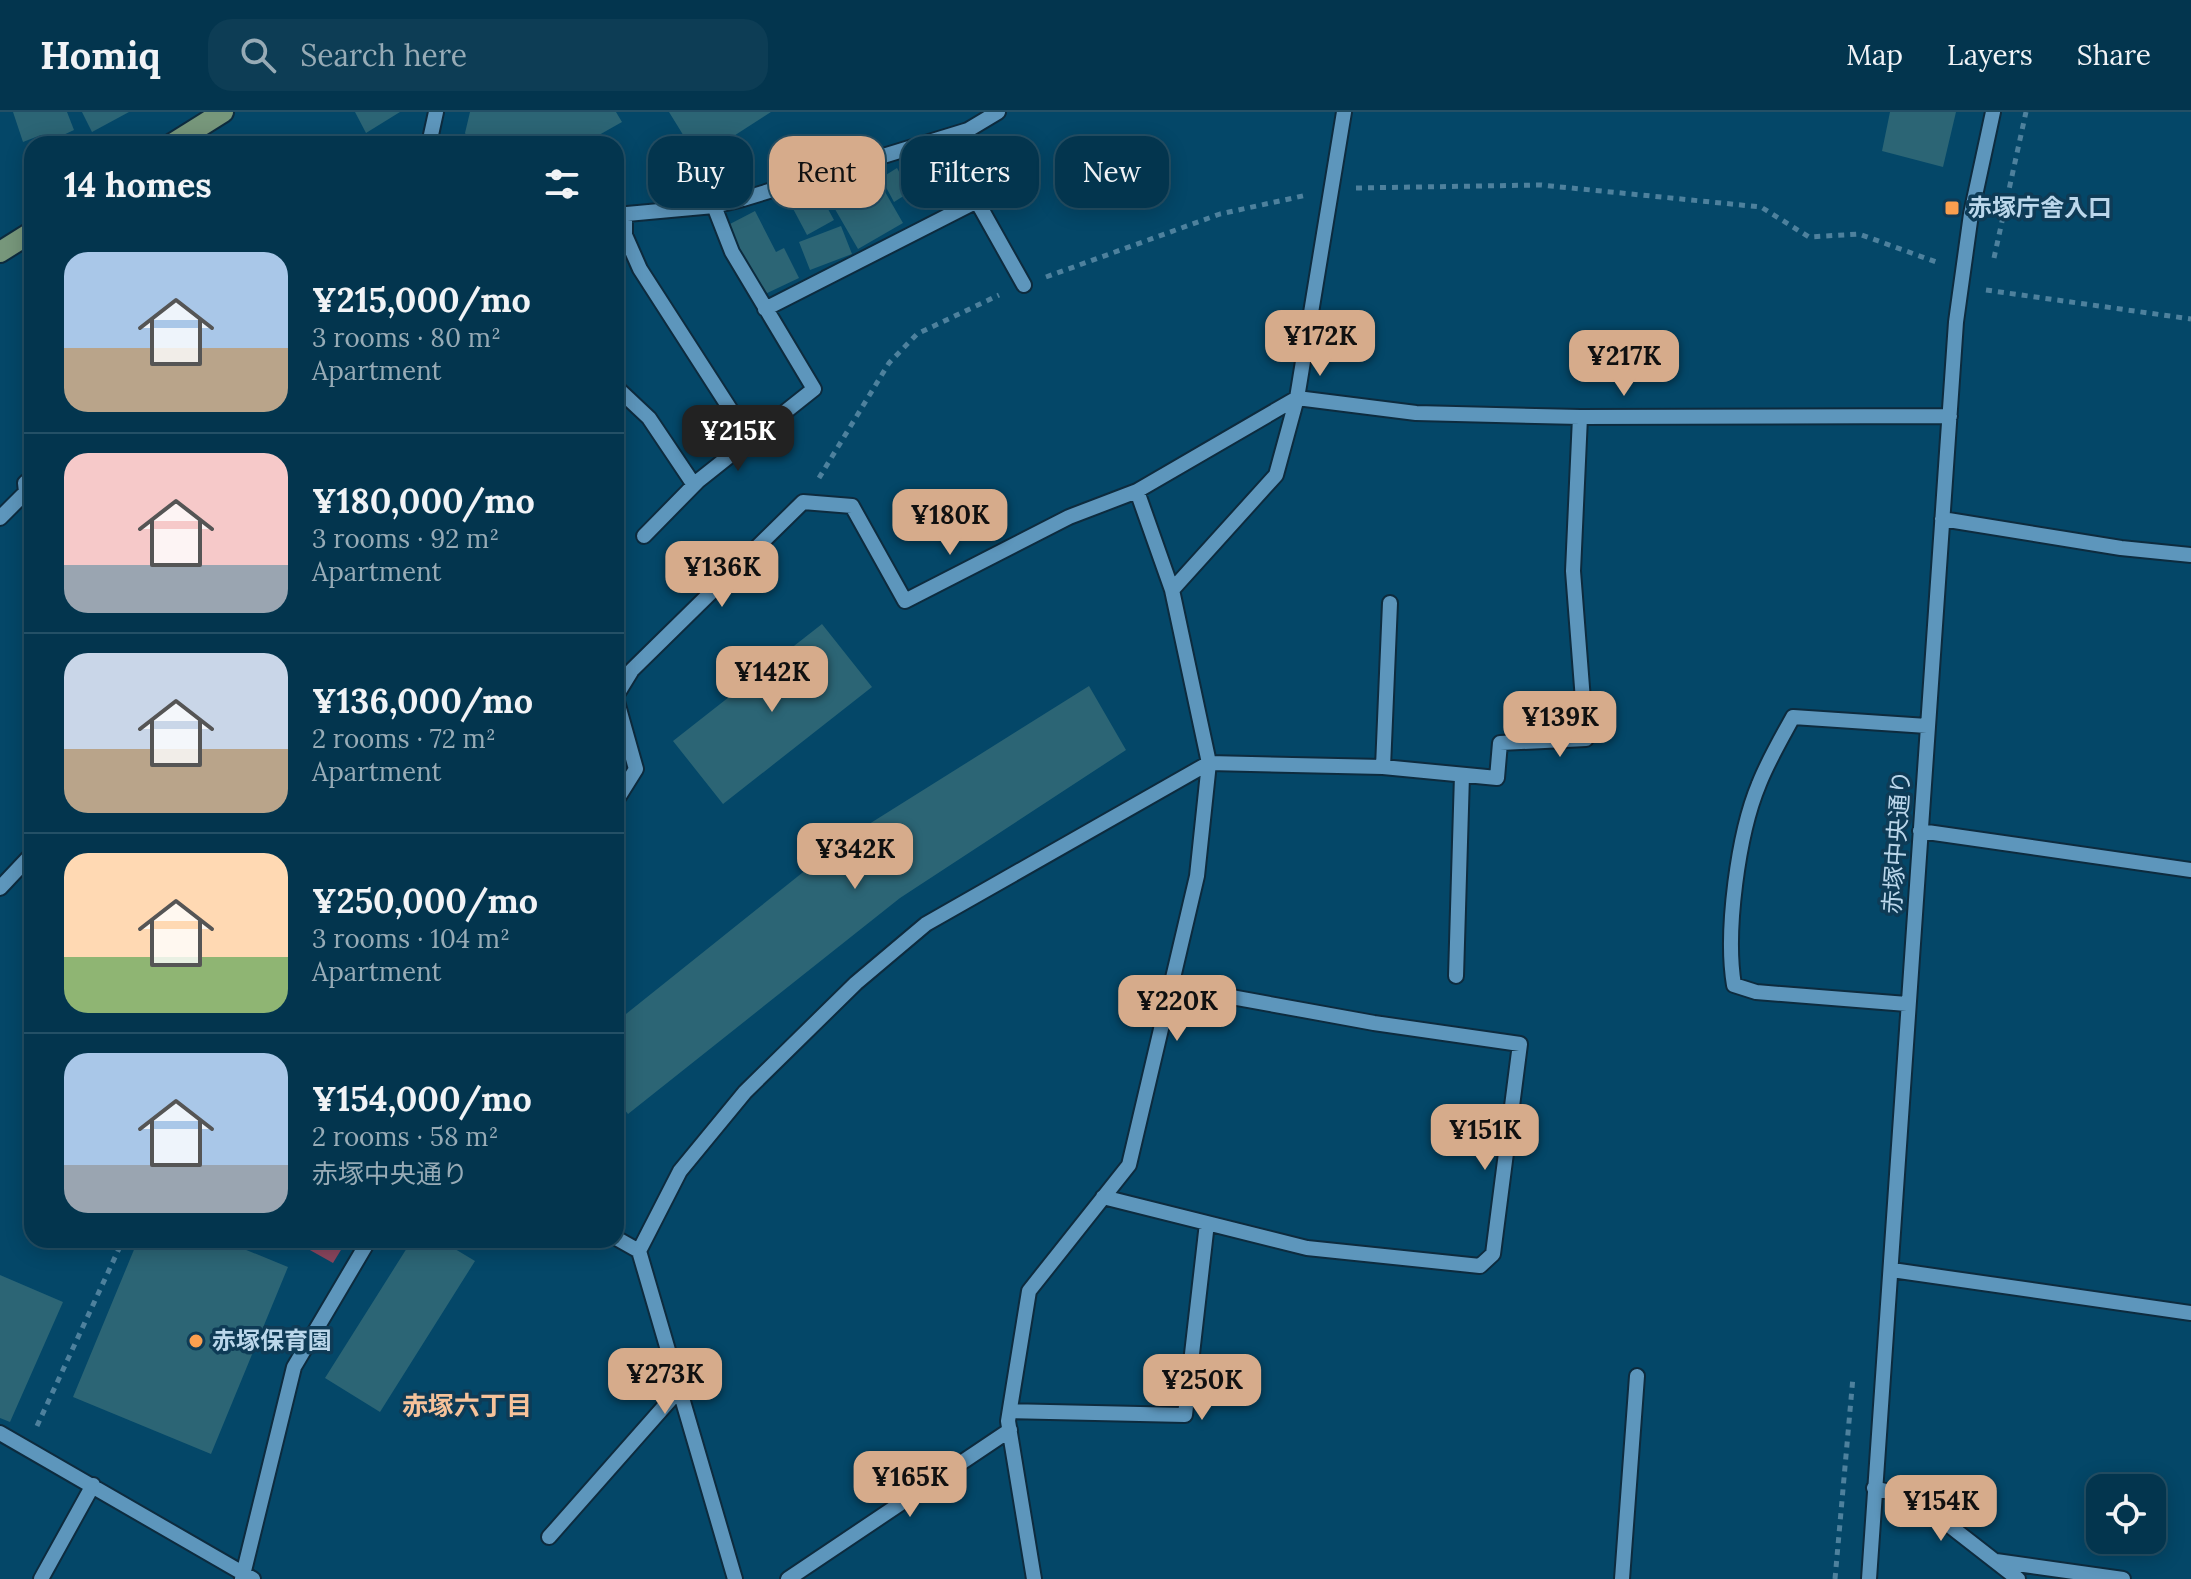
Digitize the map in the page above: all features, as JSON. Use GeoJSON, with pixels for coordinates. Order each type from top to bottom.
{"type":"FeatureCollection","features":[{"type":"Feature","properties":{"kind":"main road"},"geometry":{"type":"LineString","coordinates":[[185,136],[223,112]]}},
{"type":"Feature","properties":{"kind":"main road"},"geometry":{"type":"LineString","coordinates":[[0,252],[24,237]]}},
{"type":"Feature","properties":{"kind":"street"},"geometry":{"type":"LineString","coordinates":[[431,136],[436,112]]}},
{"type":"Feature","properties":{"kind":"street"},"geometry":{"type":"LineString","coordinates":[[951,136],[968,130],[998,112]]}},
{"type":"Feature","properties":{"kind":"street"},"geometry":{"type":"LineString","coordinates":[[1172,590],[1276,475],[1297,398],[1344,112]]}},
{"type":"Feature","properties":{"kind":"street","name":"赤塚中央通り"},"geometry":{"type":"LineString","coordinates":[[1869,1579],[1950,416],[1963,271],[1993,112]]}},
{"type":"Feature","properties":{"kind":"street"},"geometry":{"type":"LineString","coordinates":[[753,195],[901,151]]}},
{"type":"Feature","properties":{"kind":"street"},"geometry":{"type":"LineString","coordinates":[[624,215],[693,208]]}},
{"type":"Feature","properties":{"kind":"street"},"geometry":{"type":"LineString","coordinates":[[644,536],[694,485],[814,389],[732,252],[715,208]]}},
{"type":"Feature","properties":{"kind":"street"},"geometry":{"type":"LineString","coordinates":[[765,309],[963,208]]}},
{"type":"Feature","properties":{"kind":"street"},"geometry":{"type":"LineString","coordinates":[[981,208],[1024,285]]}},
{"type":"Feature","properties":{"kind":"street"},"geometry":{"type":"LineString","coordinates":[[624,230],[640,269],[750,440]]}},
{"type":"Feature","properties":{"kind":"street"},"geometry":{"type":"LineString","coordinates":[[624,395],[649,418],[694,485]]}},
{"type":"Feature","properties":{"kind":"street"},"geometry":{"type":"LineString","coordinates":[[624,684],[632,670],[803,502],[852,506],[905,601],[1069,517],[1137,491],[1297,398],[1416,413],[1580,417],[1950,416]]}},
{"type":"Feature","properties":{"kind":"street"},"geometry":{"type":"LineString","coordinates":[[735,1579],[677,1392],[639,1251],[690,1160],[745,1092],[856,983],[926,924],[1209,763],[1383,767],[1497,778],[1500,743],[1586,739],[1573,571],[1580,417]]}},
{"type":"Feature","properties":{"kind":"street"},"geometry":{"type":"LineString","coordinates":[[1034,1579],[1010,1430],[1010,1411],[1029,1291],[1129,1165],[1197,876],[1209,763],[1172,590],[1137,491]]}},
{"type":"Feature","properties":{"kind":"street"},"geometry":{"type":"LineString","coordinates":[[0,518],[24,494]]}},
{"type":"Feature","properties":{"kind":"street"},"geometry":{"type":"LineString","coordinates":[[1942,519],[2121,548],[2191,555]]}},
{"type":"Feature","properties":{"kind":"street"},"geometry":{"type":"LineString","coordinates":[[1383,767],[1390,603]]}},
{"type":"Feature","properties":{"kind":"street"},"geometry":{"type":"LineString","coordinates":[[1907,1004],[1756,992],[1734,985],[1730,960],[1735,884],[1758,785],[1793,717],[1927,726]]}},
{"type":"Feature","properties":{"kind":"street"},"geometry":{"type":"LineString","coordinates":[[624,726],[636,769],[624,788]]}},
{"type":"Feature","properties":{"kind":"street"},"geometry":{"type":"LineString","coordinates":[[1456,976],[1462,775]]}},
{"type":"Feature","properties":{"kind":"street"},"geometry":{"type":"LineString","coordinates":[[1920,831],[2191,870]]}},
{"type":"Feature","properties":{"kind":"street"},"geometry":{"type":"LineString","coordinates":[[0,888],[24,862]]}},
{"type":"Feature","properties":{"kind":"street"},"geometry":{"type":"LineString","coordinates":[[1103,1197],[1307,1248],[1480,1266],[1493,1254],[1520,1044],[1374,1023],[1171,986]]}},
{"type":"Feature","properties":{"kind":"street"},"geometry":{"type":"LineString","coordinates":[[1010,1411],[1185,1415],[1207,1223]]}},
{"type":"Feature","properties":{"kind":"street"},"geometry":{"type":"LineString","coordinates":[[624,1243],[639,1251]]}},
{"type":"Feature","properties":{"kind":"street"},"geometry":{"type":"LineString","coordinates":[[0,1433],[247,1577],[294,1367],[364,1248]]}},
{"type":"Feature","properties":{"kind":"street"},"geometry":{"type":"LineString","coordinates":[[1892,1270],[2191,1313]]}},
{"type":"Feature","properties":{"kind":"street"},"geometry":{"type":"LineString","coordinates":[[1622,1579],[1637,1376]]}},
{"type":"Feature","properties":{"kind":"street"},"geometry":{"type":"LineString","coordinates":[[549,1537],[677,1392]]}},
{"type":"Feature","properties":{"kind":"street"},"geometry":{"type":"LineString","coordinates":[[788,1579],[1010,1430]]}},
{"type":"Feature","properties":{"kind":"street"},"geometry":{"type":"LineString","coordinates":[[41,1579],[93,1485]]}},
{"type":"Feature","properties":{"kind":"street"},"geometry":{"type":"LineString","coordinates":[[1874,1488],[1914,1498],[2018,1579]]}},
{"type":"Feature","properties":{"kind":"street"},"geometry":{"type":"LineString","coordinates":[[1996,1561],[2123,1579]]}},
{"type":"Feature","properties":{"kind":"path"},"geometry":{"type":"LineString","coordinates":[[1333,189],[1541,185],[1761,207],[1809,237],[1859,234],[1963,271]]}},
{"type":"Feature","properties":{"kind":"path"},"geometry":{"type":"LineString","coordinates":[[1961,286],[2191,319]]}},
{"type":"Feature","properties":{"kind":"path"},"geometry":{"type":"LineString","coordinates":[[27,1448],[119,1248]]}},
{"type":"Feature","properties":{"kind":"shaded area"},"geometry":{"type":"Polygon","coordinates":[[[306,1248],[342,1248],[333,1263],[306,1248]]]}},
{"type":"Feature","properties":{"kind":"building"},"geometry":{"type":"Polygon","coordinates":[[[13,112],[67,112],[74,130],[61,136],[24,136],[23,142],[13,112]]]}},
{"type":"Feature","properties":{"kind":"building"},"geometry":{"type":"Polygon","coordinates":[[[82,112],[129,112],[92,132],[82,112]]]}},
{"type":"Feature","properties":{"kind":"building"},"geometry":{"type":"Polygon","coordinates":[[[355,112],[400,112],[366,133],[355,112]]]}},
{"type":"Feature","properties":{"kind":"building"},"geometry":{"type":"Polygon","coordinates":[[[470,112],[616,112],[622,122],[597,136],[467,136],[470,112]]]}},
{"type":"Feature","properties":{"kind":"building"},"geometry":{"type":"Polygon","coordinates":[[[669,112],[771,112],[734,136],[684,136],[669,112]]]}},
{"type":"Feature","properties":{"kind":"building"},"geometry":{"type":"Polygon","coordinates":[[[1890,112],[1956,112],[1943,167],[1882,151],[1890,112]]]}},
{"type":"Feature","properties":{"kind":"building"},"geometry":{"type":"Polygon","coordinates":[[[897,168],[901,175],[901,198],[894,202],[885,185],[885,176],[897,168]]]}},
{"type":"Feature","properties":{"kind":"building"},"geometry":{"type":"Polygon","coordinates":[[[885,192],[903,223],[858,249],[834,208],[885,208],[885,192]]]}},
{"type":"Feature","properties":{"kind":"building"},"geometry":{"type":"Polygon","coordinates":[[[793,208],[827,208],[834,220],[807,235],[793,208]]]}},
{"type":"Feature","properties":{"kind":"building"},"geometry":{"type":"Polygon","coordinates":[[[755,211],[776,252],[784,248],[799,278],[763,295],[728,225],[755,211]]]}},
{"type":"Feature","properties":{"kind":"building"},"geometry":{"type":"Polygon","coordinates":[[[841,226],[852,254],[810,270],[799,242],[841,226]]]}},
{"type":"Feature","properties":{"kind":"building"},"geometry":{"type":"Polygon","coordinates":[[[822,624],[872,687],[723,804],[673,741],[822,624]]]}},
{"type":"Feature","properties":{"kind":"building"},"geometry":{"type":"Polygon","coordinates":[[[1089,686],[1126,750],[900,898],[628,1114],[624,1109],[624,1016],[842,841],[1089,686]]]}},
{"type":"Feature","properties":{"kind":"building"},"geometry":{"type":"Polygon","coordinates":[[[135,1248],[242,1248],[288,1267],[211,1454],[73,1397],[135,1248]]]}},
{"type":"Feature","properties":{"kind":"building"},"geometry":{"type":"Polygon","coordinates":[[[407,1248],[453,1248],[475,1261],[380,1412],[325,1378],[407,1248]]]}},
{"type":"Feature","properties":{"kind":"building"},"geometry":{"type":"Polygon","coordinates":[[[0,1275],[63,1302],[10,1422],[0,1418],[0,1275]]]}},
{"type":"Feature","properties":{"kind":"place","name":"赤塚庁舎入口"},"geometry":{"type":"Point","coordinates":[1952,208]}},
{"type":"Feature","properties":{"kind":"place","name":"赤塚保育園"},"geometry":{"type":"Point","coordinates":[196,1341]}},
{"type":"Feature","properties":{"kind":"district","name":"赤塚六丁目"},"geometry":{"type":"Point","coordinates":[467,1406]}}]}
